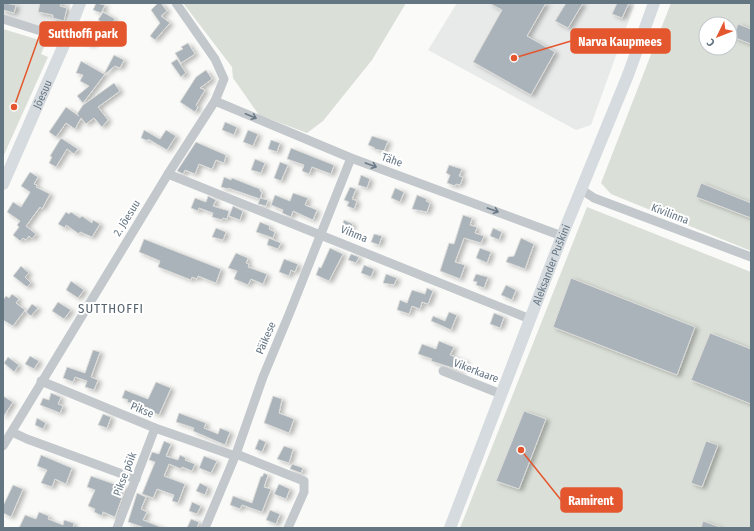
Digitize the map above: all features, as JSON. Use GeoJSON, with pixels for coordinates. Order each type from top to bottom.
{"type":"FeatureCollection","features":[{"type":"Feature","properties":{"kind":"main road","name":"Jõesuu"},"geometry":{"type":"LineString","coordinates":[[3,184],[66,39],[80,3]]}},
{"type":"Feature","properties":{"kind":"main road","name":"Aleksander Puškini"},"geometry":{"type":"LineString","coordinates":[[450,528],[562,236],[628,75],[654,3]]}},
{"type":"Feature","properties":{"kind":"street","name":"2. Jõesuu"},"geometry":{"type":"LineString","coordinates":[[3,446],[41,381],[168,174],[215,101],[224,79],[221,70],[176,3]]}},
{"type":"Feature","properties":{"kind":"street"},"geometry":{"type":"LineString","coordinates":[[3,19],[66,39]]}},
{"type":"Feature","properties":{"kind":"street","name":"Tähe"},"geometry":{"type":"LineString","coordinates":[[215,101],[351,158],[562,236]]}},
{"type":"Feature","properties":{"kind":"street","name":"Päikese"},"geometry":{"type":"LineString","coordinates":[[205,528],[235,455],[263,377],[351,158]]}},
{"type":"Feature","properties":{"kind":"street","name":"Vihma"},"geometry":{"type":"LineString","coordinates":[[168,174],[530,319]]}},
{"type":"Feature","properties":{"kind":"street","name":"Kivilinna"},"geometry":{"type":"LineString","coordinates":[[582,190],[594,198],[751,257]]}},
{"type":"Feature","properties":{"kind":"street","name":"Vikerkaare"},"geometry":{"type":"LineString","coordinates":[[443,371],[501,394]]}},
{"type":"Feature","properties":{"kind":"street","name":"Pikse"},"geometry":{"type":"LineString","coordinates":[[41,381],[155,428],[302,479],[305,484],[304,492],[288,528]]}},
{"type":"Feature","properties":{"kind":"street","name":"Pikse põik"},"geometry":{"type":"LineString","coordinates":[[117,528],[155,428]]}},
{"type":"Feature","properties":{"kind":"street"},"geometry":{"type":"LineString","coordinates":[[12,432],[136,480]]}},
{"type":"Feature","properties":{"kind":"shaded area"},"geometry":{"type":"Polygon","coordinates":[[[3,3],[71,3],[61,33],[3,16],[3,3]]]}},
{"type":"Feature","properties":{"kind":"shaded area"},"geometry":{"type":"Polygon","coordinates":[[[183,3],[406,3],[372,60],[323,121],[307,133],[259,115],[233,78],[232,67],[183,3]]]}},
{"type":"Feature","properties":{"kind":"shaded area"},"geometry":{"type":"Polygon","coordinates":[[[457,3],[635,3],[591,125],[576,130],[428,50],[457,3]]]}},
{"type":"Feature","properties":{"kind":"shaded area"},"geometry":{"type":"Polygon","coordinates":[[[671,3],[751,3],[751,251],[611,194],[601,183],[671,3]]]}},
{"type":"Feature","properties":{"kind":"shaded area"},"geometry":{"type":"Polygon","coordinates":[[[3,29],[46,42],[41,54],[48,57],[3,157],[3,29]]]}},
{"type":"Feature","properties":{"kind":"shaded area"},"geometry":{"type":"Polygon","coordinates":[[[587,207],[751,272],[751,528],[460,528],[587,207]]]}},
{"type":"Feature","properties":{"kind":"building"},"geometry":{"type":"Polygon","coordinates":[[[4,3],[16,5],[14,13],[3,10],[4,3]]]}},
{"type":"Feature","properties":{"kind":"building"},"geometry":{"type":"Polygon","coordinates":[[[40,3],[61,3],[60,6],[67,8],[64,21],[53,18],[53,15],[38,12],[40,3]]]}},
{"type":"Feature","properties":{"kind":"building"},"geometry":{"type":"Polygon","coordinates":[[[96,3],[105,5],[101,13],[93,10],[96,3]]]}},
{"type":"Feature","properties":{"kind":"building"},"geometry":{"type":"Polygon","coordinates":[[[158,3],[161,3],[167,11],[161,16],[170,23],[155,40],[150,36],[160,23],[151,10],[158,3]]]}},
{"type":"Feature","properties":{"kind":"building"},"geometry":{"type":"Polygon","coordinates":[[[489,3],[546,3],[527,36],[555,52],[531,95],[473,62],[502,10],[489,3]]]}},
{"type":"Feature","properties":{"kind":"building"},"geometry":{"type":"Polygon","coordinates":[[[566,3],[583,3],[568,28],[555,21],[566,3]]]}},
{"type":"Feature","properties":{"kind":"building"},"geometry":{"type":"Polygon","coordinates":[[[617,3],[629,3],[622,18],[612,14],[617,3]]]}},
{"type":"Feature","properties":{"kind":"building"},"geometry":{"type":"Polygon","coordinates":[[[103,12],[115,19],[110,27],[98,20],[103,12]]]}},
{"type":"Feature","properties":{"kind":"building"},"geometry":{"type":"Polygon","coordinates":[[[85,21],[95,24],[92,33],[96,34],[92,45],[82,41],[86,29],[83,28],[85,21]]]}},
{"type":"Feature","properties":{"kind":"building"},"geometry":{"type":"Polygon","coordinates":[[[738,24],[751,29],[751,44],[738,39],[738,24]]]}},
{"type":"Feature","properties":{"kind":"building"},"geometry":{"type":"Polygon","coordinates":[[[188,43],[195,54],[181,63],[175,53],[183,49],[181,47],[188,43]]]}},
{"type":"Feature","properties":{"kind":"building"},"geometry":{"type":"Polygon","coordinates":[[[114,55],[124,60],[120,68],[115,66],[105,74],[83,103],[77,96],[89,86],[80,81],[83,75],[76,73],[81,61],[104,74],[114,55]]]}},
{"type":"Feature","properties":{"kind":"building"},"geometry":{"type":"Polygon","coordinates":[[[177,59],[186,73],[181,77],[171,63],[177,59]]]}},
{"type":"Feature","properties":{"kind":"building"},"geometry":{"type":"Polygon","coordinates":[[[206,70],[212,79],[200,88],[205,90],[196,105],[198,107],[195,112],[180,102],[196,77],[206,70]]]}},
{"type":"Feature","properties":{"kind":"building"},"geometry":{"type":"Polygon","coordinates":[[[114,83],[120,91],[98,107],[108,120],[102,127],[94,118],[86,124],[81,118],[75,129],[66,123],[56,137],[49,132],[66,107],[79,116],[77,114],[83,105],[114,83]]]}},
{"type":"Feature","properties":{"kind":"building"},"geometry":{"type":"Polygon","coordinates":[[[225,122],[237,127],[234,135],[222,130],[225,122]]]}},
{"type":"Feature","properties":{"kind":"building"},"geometry":{"type":"Polygon","coordinates":[[[144,130],[160,139],[166,130],[176,136],[167,150],[148,139],[148,141],[141,138],[144,130]]]}},
{"type":"Feature","properties":{"kind":"building"},"geometry":{"type":"Polygon","coordinates":[[[248,130],[258,134],[253,146],[243,142],[248,130]]]}},
{"type":"Feature","properties":{"kind":"building"},"geometry":{"type":"Polygon","coordinates":[[[372,136],[388,141],[384,151],[374,149],[375,148],[368,145],[372,136]]]}},
{"type":"Feature","properties":{"kind":"building"},"geometry":{"type":"Polygon","coordinates":[[[61,138],[78,149],[74,154],[67,149],[56,167],[49,163],[52,157],[50,156],[61,138]]]}},
{"type":"Feature","properties":{"kind":"building"},"geometry":{"type":"Polygon","coordinates":[[[271,140],[280,143],[277,152],[268,149],[271,140]]]}},
{"type":"Feature","properties":{"kind":"building"},"geometry":{"type":"Polygon","coordinates":[[[196,142],[226,155],[224,163],[216,160],[212,169],[199,164],[195,174],[185,170],[183,174],[177,171],[196,142]]]}},
{"type":"Feature","properties":{"kind":"building"},"geometry":{"type":"Polygon","coordinates":[[[291,148],[334,165],[331,174],[312,167],[309,174],[302,171],[304,165],[287,159],[291,148]]]}},
{"type":"Feature","properties":{"kind":"building"},"geometry":{"type":"Polygon","coordinates":[[[255,159],[265,163],[261,173],[251,170],[255,159]]]}},
{"type":"Feature","properties":{"kind":"building"},"geometry":{"type":"Polygon","coordinates":[[[280,162],[288,165],[281,181],[274,178],[280,162]]]}},
{"type":"Feature","properties":{"kind":"building"},"geometry":{"type":"Polygon","coordinates":[[[449,165],[462,169],[459,176],[463,177],[460,185],[456,184],[455,186],[447,183],[450,175],[446,173],[449,165]]]}},
{"type":"Feature","properties":{"kind":"building"},"geometry":{"type":"Polygon","coordinates":[[[30,172],[38,177],[34,184],[37,185],[36,187],[50,194],[42,209],[40,207],[26,226],[36,234],[32,239],[29,236],[26,240],[23,238],[20,241],[13,235],[19,227],[17,225],[20,221],[7,212],[13,202],[21,207],[28,196],[30,192],[21,186],[30,172]]]}},
{"type":"Feature","properties":{"kind":"building"},"geometry":{"type":"Polygon","coordinates":[[[361,175],[370,179],[367,188],[358,185],[361,175]]]}},
{"type":"Feature","properties":{"kind":"building"},"geometry":{"type":"Polygon","coordinates":[[[224,177],[231,180],[232,178],[260,189],[262,192],[260,199],[221,187],[224,177]]]}},
{"type":"Feature","properties":{"kind":"building"},"geometry":{"type":"Polygon","coordinates":[[[701,183],[751,203],[751,218],[696,197],[701,183]]]}},
{"type":"Feature","properties":{"kind":"building"},"geometry":{"type":"Polygon","coordinates":[[[350,187],[356,189],[352,199],[357,201],[354,209],[347,206],[349,202],[344,200],[350,187]]]}},
{"type":"Feature","properties":{"kind":"building"},"geometry":{"type":"Polygon","coordinates":[[[395,188],[404,192],[400,202],[391,198],[395,188]]]}},
{"type":"Feature","properties":{"kind":"building"},"geometry":{"type":"Polygon","coordinates":[[[293,193],[308,198],[305,205],[317,210],[313,220],[293,211],[291,217],[282,213],[283,210],[271,205],[275,195],[290,201],[293,193]]]}},
{"type":"Feature","properties":{"kind":"building"},"geometry":{"type":"Polygon","coordinates":[[[417,195],[427,199],[426,201],[430,203],[427,212],[412,209],[417,195]]]}},
{"type":"Feature","properties":{"kind":"building"},"geometry":{"type":"Polygon","coordinates":[[[208,196],[216,200],[213,206],[229,211],[227,219],[223,218],[222,220],[212,217],[213,213],[199,208],[198,211],[191,208],[195,198],[206,202],[208,196]]]}},
{"type":"Feature","properties":{"kind":"building"},"geometry":{"type":"Polygon","coordinates":[[[260,198],[268,200],[266,206],[258,204],[260,198]]]}},
{"type":"Feature","properties":{"kind":"building"},"geometry":{"type":"Polygon","coordinates":[[[233,206],[243,211],[240,220],[229,216],[233,206]]]}},
{"type":"Feature","properties":{"kind":"building"},"geometry":{"type":"Polygon","coordinates":[[[66,212],[69,214],[71,212],[80,218],[82,216],[92,223],[93,220],[100,224],[92,237],[80,232],[79,234],[66,225],[65,228],[58,224],[66,212]]]}},
{"type":"Feature","properties":{"kind":"building"},"geometry":{"type":"Polygon","coordinates":[[[463,215],[472,218],[470,225],[477,227],[475,233],[484,236],[481,243],[464,238],[455,262],[465,265],[460,279],[440,271],[449,243],[454,244],[463,215]]]}},
{"type":"Feature","properties":{"kind":"building"},"geometry":{"type":"Polygon","coordinates":[[[344,220],[353,224],[349,232],[341,228],[344,220]]]}},
{"type":"Feature","properties":{"kind":"building"},"geometry":{"type":"Polygon","coordinates":[[[260,222],[270,226],[269,229],[275,232],[273,238],[256,232],[260,222]]]}},
{"type":"Feature","properties":{"kind":"building"},"geometry":{"type":"Polygon","coordinates":[[[216,228],[226,232],[223,240],[212,237],[216,228]]]}},
{"type":"Feature","properties":{"kind":"building"},"geometry":{"type":"Polygon","coordinates":[[[493,228],[502,232],[499,240],[490,236],[493,228]]]}},
{"type":"Feature","properties":{"kind":"building"},"geometry":{"type":"Polygon","coordinates":[[[374,234],[382,236],[379,245],[371,242],[374,234]]]}},
{"type":"Feature","properties":{"kind":"building"},"geometry":{"type":"Polygon","coordinates":[[[269,238],[281,243],[278,249],[267,245],[269,238]]]}},
{"type":"Feature","properties":{"kind":"building"},"geometry":{"type":"Polygon","coordinates":[[[521,238],[534,244],[525,269],[506,262],[508,257],[514,256],[521,238]]]}},
{"type":"Feature","properties":{"kind":"building"},"geometry":{"type":"Polygon","coordinates":[[[144,239],[221,269],[216,283],[198,276],[197,279],[192,277],[191,280],[158,267],[160,261],[139,252],[144,239]]]}},
{"type":"Feature","properties":{"kind":"building"},"geometry":{"type":"Polygon","coordinates":[[[330,248],[343,254],[329,281],[316,275],[319,267],[321,268],[330,248]]]}},
{"type":"Feature","properties":{"kind":"building"},"geometry":{"type":"Polygon","coordinates":[[[480,248],[491,252],[487,263],[476,258],[480,248]]]}},
{"type":"Feature","properties":{"kind":"building"},"geometry":{"type":"Polygon","coordinates":[[[236,253],[248,258],[246,263],[249,264],[248,267],[267,274],[263,284],[251,279],[248,285],[234,279],[237,271],[228,268],[236,253]]]}},
{"type":"Feature","properties":{"kind":"building"},"geometry":{"type":"Polygon","coordinates":[[[351,254],[359,257],[356,263],[348,260],[351,254]]]}},
{"type":"Feature","properties":{"kind":"building"},"geometry":{"type":"Polygon","coordinates":[[[284,259],[298,264],[295,272],[291,270],[289,276],[279,272],[284,259]]]}},
{"type":"Feature","properties":{"kind":"building"},"geometry":{"type":"Polygon","coordinates":[[[364,265],[374,269],[371,277],[361,273],[364,265]]]}},
{"type":"Feature","properties":{"kind":"building"},"geometry":{"type":"Polygon","coordinates":[[[21,266],[29,273],[25,277],[31,283],[27,287],[13,276],[21,266]]]}},
{"type":"Feature","properties":{"kind":"building"},"geometry":{"type":"Polygon","coordinates":[[[386,274],[397,278],[394,285],[383,283],[386,274]]]}},
{"type":"Feature","properties":{"kind":"building"},"geometry":{"type":"Polygon","coordinates":[[[476,274],[488,277],[484,288],[476,285],[477,282],[473,281],[476,274]]]}},
{"type":"Feature","properties":{"kind":"building"},"geometry":{"type":"Polygon","coordinates":[[[571,278],[695,327],[677,375],[553,327],[571,278]]]}},
{"type":"Feature","properties":{"kind":"building"},"geometry":{"type":"Polygon","coordinates":[[[71,281],[84,290],[78,298],[66,290],[71,281]]]}},
{"type":"Feature","properties":{"kind":"building"},"geometry":{"type":"Polygon","coordinates":[[[506,285],[516,290],[512,300],[501,295],[506,285]]]}},
{"type":"Feature","properties":{"kind":"building"},"geometry":{"type":"Polygon","coordinates":[[[427,288],[433,291],[428,304],[422,302],[420,309],[412,306],[409,314],[397,310],[400,300],[407,303],[412,290],[425,294],[427,288]]]}},
{"type":"Feature","properties":{"kind":"building"},"geometry":{"type":"Polygon","coordinates":[[[12,294],[19,299],[16,303],[25,310],[13,326],[3,320],[3,300],[6,296],[9,298],[12,294]]]}},
{"type":"Feature","properties":{"kind":"building"},"geometry":{"type":"Polygon","coordinates":[[[58,302],[71,310],[64,319],[52,311],[58,302]]]}},
{"type":"Feature","properties":{"kind":"building"},"geometry":{"type":"Polygon","coordinates":[[[32,304],[38,308],[31,316],[26,312],[32,304]]]}},
{"type":"Feature","properties":{"kind":"building"},"geometry":{"type":"Polygon","coordinates":[[[449,312],[457,315],[451,330],[431,321],[433,316],[445,321],[449,312]]]}},
{"type":"Feature","properties":{"kind":"building"},"geometry":{"type":"Polygon","coordinates":[[[494,313],[504,317],[500,328],[490,324],[494,313]]]}},
{"type":"Feature","properties":{"kind":"building"},"geometry":{"type":"Polygon","coordinates":[[[710,333],[751,349],[751,404],[691,380],[710,333]]]}},
{"type":"Feature","properties":{"kind":"building"},"geometry":{"type":"Polygon","coordinates":[[[439,341],[454,347],[450,355],[466,361],[462,371],[431,361],[432,359],[418,354],[422,344],[436,349],[439,341]]]}},
{"type":"Feature","properties":{"kind":"building"},"geometry":{"type":"Polygon","coordinates":[[[93,350],[100,352],[91,377],[98,380],[94,390],[85,387],[87,381],[75,377],[73,382],[63,378],[67,367],[85,373],[93,350]]]}},
{"type":"Feature","properties":{"kind":"building"},"geometry":{"type":"Polygon","coordinates":[[[30,356],[39,361],[34,369],[25,364],[30,356]]]}},
{"type":"Feature","properties":{"kind":"building"},"geometry":{"type":"Polygon","coordinates":[[[8,357],[19,365],[14,372],[4,363],[8,357]]]}},
{"type":"Feature","properties":{"kind":"building"},"geometry":{"type":"Polygon","coordinates":[[[156,382],[171,388],[159,415],[150,411],[151,409],[127,402],[128,400],[122,398],[125,390],[148,399],[156,382]]]}},
{"type":"Feature","properties":{"kind":"building"},"geometry":{"type":"Polygon","coordinates":[[[51,393],[61,397],[58,404],[63,406],[60,413],[40,405],[43,398],[49,400],[51,393]]]}},
{"type":"Feature","properties":{"kind":"building"},"geometry":{"type":"Polygon","coordinates":[[[3,396],[13,402],[3,417],[3,396]]]}},
{"type":"Feature","properties":{"kind":"building"},"geometry":{"type":"Polygon","coordinates":[[[273,396],[282,399],[279,413],[294,419],[289,433],[264,423],[273,396]]]}},
{"type":"Feature","properties":{"kind":"building"},"geometry":{"type":"Polygon","coordinates":[[[524,411],[546,419],[519,489],[496,481],[524,411]]]}},
{"type":"Feature","properties":{"kind":"building"},"geometry":{"type":"Polygon","coordinates":[[[179,413],[206,423],[204,428],[218,434],[220,428],[230,432],[225,445],[193,431],[194,428],[176,422],[179,413]]]}},
{"type":"Feature","properties":{"kind":"building"},"geometry":{"type":"Polygon","coordinates":[[[103,414],[111,417],[107,428],[98,425],[103,414]]]}},
{"type":"Feature","properties":{"kind":"building"},"geometry":{"type":"Polygon","coordinates":[[[37,418],[46,423],[43,429],[35,425],[37,418]]]}},
{"type":"Feature","properties":{"kind":"building"},"geometry":{"type":"Polygon","coordinates":[[[259,439],[266,442],[262,452],[255,449],[259,439]]]}},
{"type":"Feature","properties":{"kind":"building"},"geometry":{"type":"Polygon","coordinates":[[[164,441],[171,444],[166,456],[178,460],[180,455],[186,458],[185,460],[195,464],[192,471],[182,467],[181,469],[169,464],[164,476],[185,484],[178,503],[172,501],[174,495],[157,489],[153,498],[142,494],[155,462],[149,460],[152,452],[159,454],[164,441]]]}},
{"type":"Feature","properties":{"kind":"building"},"geometry":{"type":"Polygon","coordinates":[[[706,441],[718,445],[702,487],[691,483],[706,441]]]}},
{"type":"Feature","properties":{"kind":"building"},"geometry":{"type":"Polygon","coordinates":[[[284,446],[293,449],[289,463],[277,459],[284,446]]]}},
{"type":"Feature","properties":{"kind":"building"},"geometry":{"type":"Polygon","coordinates":[[[41,455],[72,468],[66,484],[55,479],[52,487],[41,483],[47,470],[37,466],[41,455]]]}},
{"type":"Feature","properties":{"kind":"building"},"geometry":{"type":"Polygon","coordinates":[[[204,456],[217,461],[211,473],[199,468],[204,456]]]}},
{"type":"Feature","properties":{"kind":"building"},"geometry":{"type":"Polygon","coordinates":[[[292,464],[303,468],[301,473],[290,469],[292,464]]]}},
{"type":"Feature","properties":{"kind":"building"},"geometry":{"type":"Polygon","coordinates":[[[264,473],[268,475],[264,487],[271,489],[262,512],[242,505],[240,509],[230,505],[233,496],[252,503],[261,476],[262,477],[264,473]]]}},
{"type":"Feature","properties":{"kind":"building"},"geometry":{"type":"Polygon","coordinates":[[[91,476],[126,487],[115,517],[103,512],[102,516],[94,512],[95,509],[88,506],[95,490],[87,487],[91,476]]]}},
{"type":"Feature","properties":{"kind":"building"},"geometry":{"type":"Polygon","coordinates":[[[200,483],[208,487],[205,495],[196,491],[200,483]]]}},
{"type":"Feature","properties":{"kind":"building"},"geometry":{"type":"Polygon","coordinates":[[[279,484],[290,489],[286,499],[274,494],[279,484]]]}},
{"type":"Feature","properties":{"kind":"building"},"geometry":{"type":"Polygon","coordinates":[[[13,485],[23,489],[11,517],[3,513],[3,506],[13,485]]]}},
{"type":"Feature","properties":{"kind":"building"},"geometry":{"type":"Polygon","coordinates":[[[137,493],[146,497],[141,509],[147,512],[143,520],[163,528],[145,528],[128,522],[137,493]]]}},
{"type":"Feature","properties":{"kind":"building"},"geometry":{"type":"Polygon","coordinates":[[[192,502],[201,506],[197,514],[189,511],[192,502]]]}},
{"type":"Feature","properties":{"kind":"building"},"geometry":{"type":"Polygon","coordinates":[[[270,510],[280,514],[276,524],[266,520],[270,510]]]}},
{"type":"Feature","properties":{"kind":"building"},"geometry":{"type":"Polygon","coordinates":[[[39,512],[49,516],[48,519],[63,525],[64,520],[74,523],[73,528],[19,528],[25,515],[36,519],[39,512]]]}},
{"type":"Feature","properties":{"kind":"building"},"geometry":{"type":"Polygon","coordinates":[[[191,519],[199,522],[197,528],[187,528],[191,519]]]}},
{"type":"Feature","properties":{"kind":"building"},"geometry":{"type":"Polygon","coordinates":[[[703,521],[720,527],[720,528],[701,528],[703,521]]]}},
{"type":"Feature","properties":{"kind":"place","name":"Narva Kaupmees"},"geometry":{"type":"Point","coordinates":[514,58]}},
{"type":"Feature","properties":{"kind":"place","name":"Sutthoffi park"},"geometry":{"type":"Point","coordinates":[14,107]}},
{"type":"Feature","properties":{"kind":"place","name":"Ramirent"},"geometry":{"type":"Point","coordinates":[521,450]}},
{"type":"Feature","properties":{"kind":"district","name":"SUTTHOFFI"},"geometry":{"type":"Point","coordinates":[111,308]}}]}
